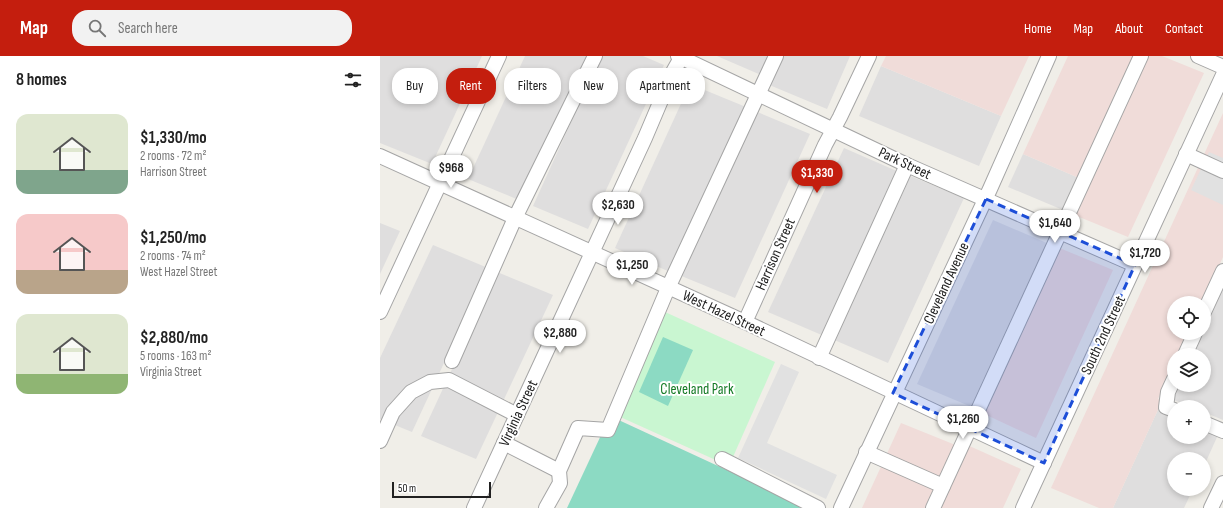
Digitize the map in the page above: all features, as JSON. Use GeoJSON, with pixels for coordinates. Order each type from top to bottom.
{"type":"FeatureCollection","features":[{"type":"Feature","properties":{"kind":"street"},"geometry":{"type":"LineString","coordinates":[[380,312],[499,56]]}},
{"type":"Feature","properties":{"kind":"street"},"geometry":{"type":"LineString","coordinates":[[452,361],[515,218],[595,56]]}},
{"type":"Feature","properties":{"kind":"street","name":"Park Street"},"geometry":{"type":"LineString","coordinates":[[681,56],[907,164],[1135,265]]}},
{"type":"Feature","properties":{"kind":"street","name":"Virginia Street"},"geometry":{"type":"LineString","coordinates":[[474,508],[681,56]]}},
{"type":"Feature","properties":{"kind":"street"},"geometry":{"type":"LineString","coordinates":[[546,508],[560,482],[559,470],[578,428],[608,430],[668,288],[776,56]]}},
{"type":"Feature","properties":{"kind":"street","name":"Harrison Street"},"geometry":{"type":"LineString","coordinates":[[745,322],[832,129],[840,117],[869,56]]}},
{"type":"Feature","properties":{"kind":"street","name":"Cleveland Avenue"},"geometry":{"type":"LineString","coordinates":[[841,508],[986,199],[1049,56]]}},
{"type":"Feature","properties":{"kind":"street"},"geometry":{"type":"LineString","coordinates":[[933,508],[1141,56]]}},
{"type":"Feature","properties":{"kind":"street"},"geometry":{"type":"LineString","coordinates":[[1198,56],[1223,67]]}},
{"type":"Feature","properties":{"kind":"street","name":"South 2nd Street"},"geometry":{"type":"LineString","coordinates":[[1024,508],[1223,75]]}},
{"type":"Feature","properties":{"kind":"street"},"geometry":{"type":"LineString","coordinates":[[1186,154],[1223,171]]}},
{"type":"Feature","properties":{"kind":"street","name":"West Hazel Street"},"geometry":{"type":"LineString","coordinates":[[380,156],[745,322],[1044,463]]}},
{"type":"Feature","properties":{"kind":"street"},"geometry":{"type":"LineString","coordinates":[[819,358],[907,164]]}},
{"type":"Feature","properties":{"kind":"street"},"geometry":{"type":"LineString","coordinates":[[1211,297],[1223,271]]}},
{"type":"Feature","properties":{"kind":"street"},"geometry":{"type":"LineString","coordinates":[[380,441],[393,412],[411,392],[430,382],[449,380],[517,415]]}},
{"type":"Feature","properties":{"kind":"street"},"geometry":{"type":"LineString","coordinates":[[1167,407],[1168,392]]}},
{"type":"Feature","properties":{"kind":"street"},"geometry":{"type":"LineString","coordinates":[[1211,426],[1223,431]]}},
{"type":"Feature","properties":{"kind":"street"},"geometry":{"type":"LineString","coordinates":[[504,444],[559,470]]}},
{"type":"Feature","properties":{"kind":"street"},"geometry":{"type":"LineString","coordinates":[[866,452],[943,486]]}},
{"type":"Feature","properties":{"kind":"street"},"geometry":{"type":"LineString","coordinates":[[722,459],[818,508]]}},
{"type":"Feature","properties":{"kind":"street"},"geometry":{"type":"LineString","coordinates":[[1211,508],[1223,483]]}},
{"type":"Feature","properties":{"kind":"highlighted area"},"geometry":{"type":"Polygon","coordinates":[[[986,199],[1135,265],[1044,463],[893,393],[986,199]]]}},
{"type":"Feature","properties":{"kind":"shaded area"},"geometry":{"type":"Polygon","coordinates":[[[380,56],[482,56],[476,68],[446,68],[446,104],[460,104],[432,164],[380,143],[380,56]]]}},
{"type":"Feature","properties":{"kind":"shaded area"},"geometry":{"type":"Polygon","coordinates":[[[525,56],[591,56],[585,68],[569,68],[569,104],[524,202],[468,179],[504,101],[504,104],[561,104],[561,68],[519,68],[525,56]]]}},
{"type":"Feature","properties":{"kind":"shaded area"},"geometry":{"type":"Polygon","coordinates":[[[601,56],[643,56],[664,65],[663,68],[626,68],[626,104],[646,104],[588,229],[533,206],[579,104],[618,104],[618,68],[596,68],[601,56]]]}},
{"type":"Feature","properties":{"kind":"shaded area"},"geometry":{"type":"Polygon","coordinates":[[[717,56],[769,56],[761,75],[717,56]]]}},
{"type":"Feature","properties":{"kind":"shaded area"},"geometry":{"type":"Polygon","coordinates":[[[780,56],[850,56],[827,109],[767,84],[780,56]]]}},
{"type":"Feature","properties":{"kind":"shaded area"},"geometry":{"type":"Polygon","coordinates":[[[886,56],[1029,56],[1001,116],[881,66],[886,56]]]}},
{"type":"Feature","properties":{"kind":"shaded area"},"geometry":{"type":"Polygon","coordinates":[[[1068,56],[1135,56],[1079,178],[1023,154],[1068,56]]]}},
{"type":"Feature","properties":{"kind":"shaded area"},"geometry":{"type":"Polygon","coordinates":[[[1145,56],[1162,56],[1204,73],[1128,237],[1072,214],[1145,56]]]}},
{"type":"Feature","properties":{"kind":"shaded area"},"geometry":{"type":"Polygon","coordinates":[[[881,66],[1001,116],[979,166],[859,116],[881,66]]]}},
{"type":"Feature","properties":{"kind":"shaded area"},"geometry":{"type":"Polygon","coordinates":[[[705,90],[746,107],[670,272],[615,248],[681,104],[705,104],[705,90]]]}},
{"type":"Feature","properties":{"kind":"shaded area"},"geometry":{"type":"Polygon","coordinates":[[[755,111],[810,134],[735,298],[679,275],[755,111]]]}},
{"type":"Feature","properties":{"kind":"shaded area"},"geometry":{"type":"Polygon","coordinates":[[[1223,113],[1223,257],[1205,296],[1167,296],[1167,340],[1185,340],[1181,348],[1167,348],[1167,379],[1158,399],[1162,401],[1113,508],[1099,508],[1051,488],[1223,113]]]}},
{"type":"Feature","properties":{"kind":"shaded area"},"geometry":{"type":"Polygon","coordinates":[[[844,148],[899,172],[824,336],[768,312],[844,148]]]}},
{"type":"Feature","properties":{"kind":"shaded area"},"geometry":{"type":"Polygon","coordinates":[[[1209,152],[1223,158],[1223,205],[1191,190],[1209,152]]]}},
{"type":"Feature","properties":{"kind":"shaded area"},"geometry":{"type":"Polygon","coordinates":[[[1023,154],[1079,178],[1063,210],[1008,187],[1023,154]]]}},
{"type":"Feature","properties":{"kind":"shaded area"},"geometry":{"type":"Polygon","coordinates":[[[908,175],[964,198],[888,363],[832,339],[908,175]]]}},
{"type":"Feature","properties":{"kind":"shaded area"},"geometry":{"type":"Polygon","coordinates":[[[993,220],[1049,244],[974,408],[917,384],[993,220]]]}},
{"type":"Feature","properties":{"kind":"shaded area"},"geometry":{"type":"Polygon","coordinates":[[[380,223],[400,231],[380,274],[380,223]]]}},
{"type":"Feature","properties":{"kind":"shaded area"},"geometry":{"type":"Polygon","coordinates":[[[433,245],[488,268],[412,432],[380,419],[380,358],[433,245]]]}},
{"type":"Feature","properties":{"kind":"shaded area"},"geometry":{"type":"Polygon","coordinates":[[[1057,247],[1113,270],[1036,438],[980,412],[1057,247]]]}},
{"type":"Feature","properties":{"kind":"shaded area"},"geometry":{"type":"Polygon","coordinates":[[[497,272],[553,295],[476,459],[421,436],[497,272]]]}},
{"type":"Feature","properties":{"kind":"shaded area"},"geometry":{"type":"Polygon","coordinates":[[[1223,280],[1223,420],[1211,415],[1211,400],[1174,400],[1169,398],[1172,392],[1211,392],[1211,348],[1192,348],[1196,340],[1211,340],[1211,307],[1223,280]]]}},
{"type":"Feature","properties":{"kind":"shaded area"},"geometry":{"type":"Polygon","coordinates":[[[781,364],[799,372],[767,443],[837,475],[826,499],[738,458],[781,364]]]}},
{"type":"Feature","properties":{"kind":"shaded area"},"geometry":{"type":"Polygon","coordinates":[[[1162,401],[1167,404],[1167,444],[1211,444],[1211,421],[1222,426],[1210,452],[1167,452],[1167,496],[1190,496],[1184,508],[1113,508],[1162,401]]]}},
{"type":"Feature","properties":{"kind":"shaded area"},"geometry":{"type":"Polygon","coordinates":[[[901,423],[958,446],[930,508],[862,508],[901,423]]]}},
{"type":"Feature","properties":{"kind":"shaded area"},"geometry":{"type":"Polygon","coordinates":[[[965,444],[1021,469],[1003,508],[935,508],[965,444]]]}},
{"type":"Feature","properties":{"kind":"green space","name":"Cleveland Park"},"geometry":{"type":"Polygon","coordinates":[[[665,312],[775,362],[729,466],[618,416],[665,312]]]}},
{"type":"Feature","properties":{"kind":"green space"},"geometry":{"type":"Polygon","coordinates":[[[663,337],[693,350],[668,406],[639,392],[663,337]]]}},
{"type":"Feature","properties":{"kind":"green space"},"geometry":{"type":"Polygon","coordinates":[[[610,416],[798,503],[800,508],[567,508],[610,416]]]}}]}
